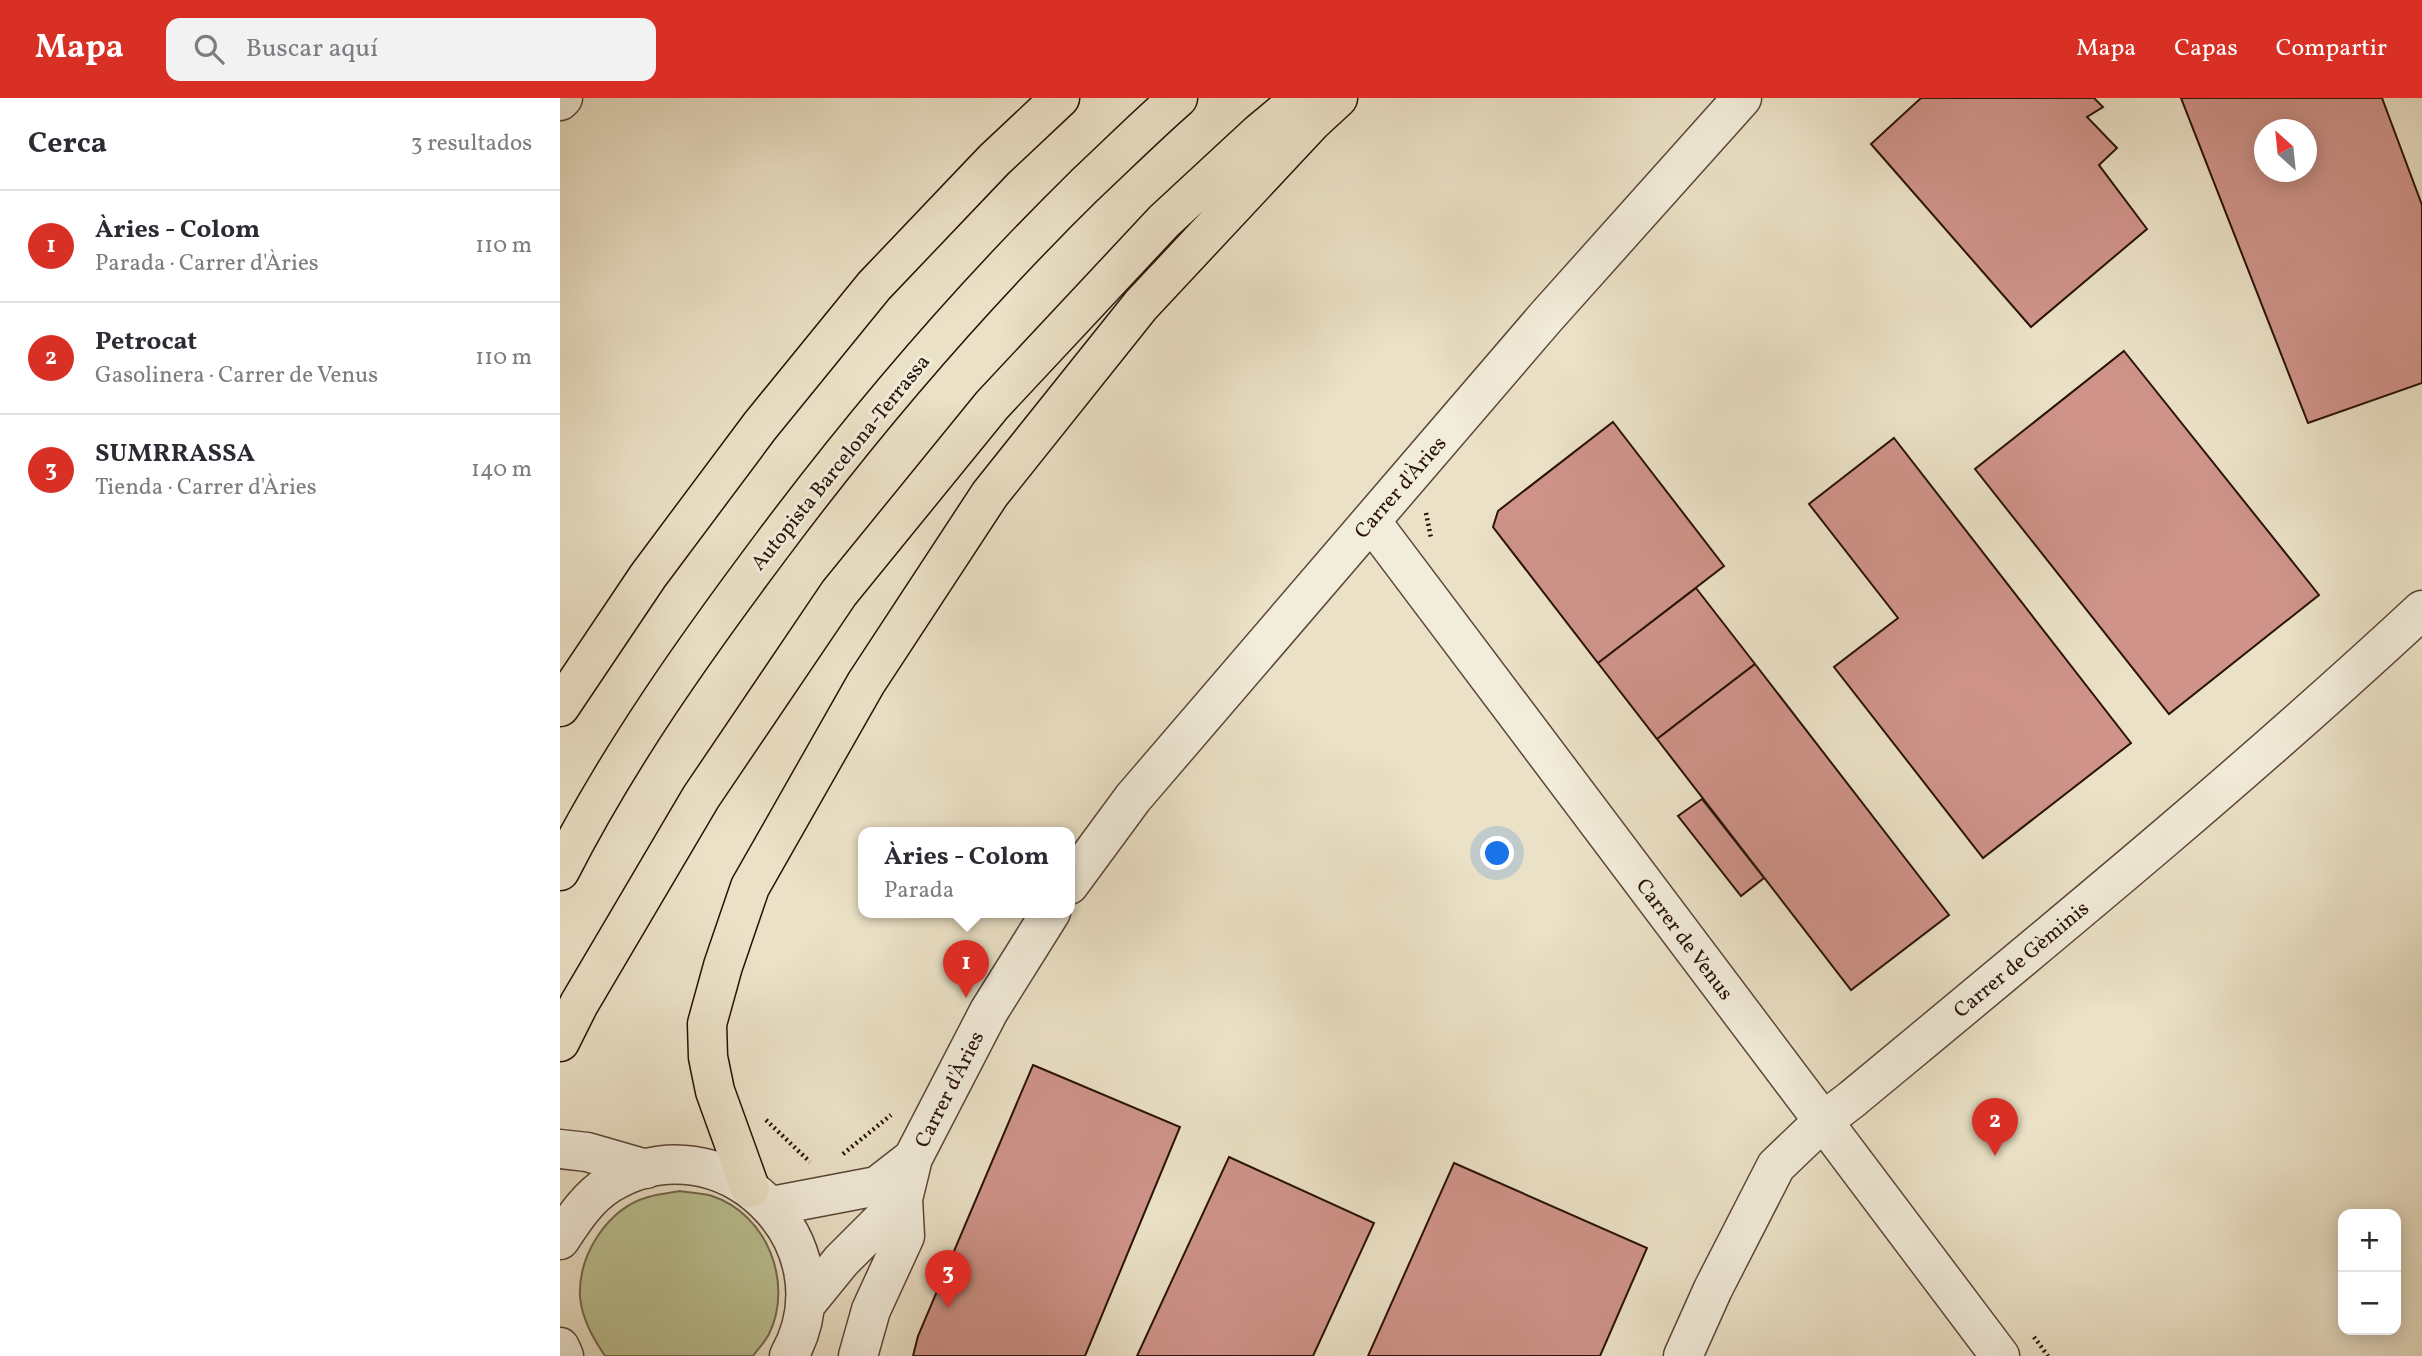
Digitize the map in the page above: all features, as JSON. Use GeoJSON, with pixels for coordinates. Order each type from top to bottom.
{"type":"FeatureCollection","features":[{"type":"Feature","properties":{"kind":"highway"},"geometry":{"type":"LineString","coordinates":[[560,707],[648,576],[760,426],[874,286],[994,160],[1060,98]]}},
{"type":"Feature","properties":{"kind":"highway","name":"Autopista Barcelona-Terrassa"},"geometry":{"type":"LineString","coordinates":[[560,872],[651,716],[716,619],[823,477],[940,336],[1050,220],[1178,98]]}},
{"type":"Feature","properties":{"kind":"highway"},"geometry":{"type":"LineString","coordinates":[[560,1042],[579,1004],[701,797],[839,593],[992,405],[1146,240],[1259,133],[1301,98]]}},
{"type":"Feature","properties":{"kind":"highway"},"geometry":{"type":"LineString","coordinates":[[761,1197],[724,1115],[708,1057],[707,1024],[723,966],[750,887],[866,683],[990,494],[1141,305],[1312,122],[1338,98]]}},
{"type":"Feature","properties":{"kind":"street","name":"Carrer d'Àries"},"geometry":{"type":"LineString","coordinates":[[1075,877],[1133,798],[1546,317],[1742,98]]}},
{"type":"Feature","properties":{"kind":"street","name":"Carrer de Venus"},"geometry":{"type":"LineString","coordinates":[[1371,521],[2000,1356]]}},
{"type":"Feature","properties":{"kind":"street","name":"Carrer de Gèminis"},"geometry":{"type":"LineString","coordinates":[[1683,1356],[1713,1289],[1776,1166],[1822,1122],[2139,860],[2340,686],[2422,610]]}},
{"type":"Feature","properties":{"kind":"street","name":"Carrer d'Àries"},"geometry":{"type":"LineString","coordinates":[[903,1199],[913,1158],[989,1011],[1047,918]]}},
{"type":"Feature","properties":{"kind":"street"},"geometry":{"type":"LineString","coordinates":[[560,1149],[587,1152],[646,1169]]}},
{"type":"Feature","properties":{"kind":"street","name":"Carrer d'Àries"},"geometry":{"type":"LineString","coordinates":[[761,1197],[877,1186],[913,1158]]}},
{"type":"Feature","properties":{"kind":"street"},"geometry":{"type":"LineString","coordinates":[[560,1240],[580,1209],[610,1184],[646,1169],[700,1167],[726,1175],[761,1197],[792,1235],[804,1268],[806,1304],[797,1340],[789,1356]]}},
{"type":"Feature","properties":{"kind":"street"},"geometry":{"type":"LineString","coordinates":[[806,1304],[841,1261],[903,1199]]}},
{"type":"Feature","properties":{"kind":"street"},"geometry":{"type":"LineString","coordinates":[[858,1356],[871,1310],[905,1236],[903,1199]]}},
{"type":"Feature","properties":{"kind":"path"},"geometry":{"type":"LineString","coordinates":[[724,1115],[749,1104],[811,1164]]}},
{"type":"Feature","properties":{"kind":"path"},"geometry":{"type":"LineString","coordinates":[[839,1157],[897,1111]]}},
{"type":"Feature","properties":{"kind":"green space"},"geometry":{"type":"Polygon","coordinates":[[[680,1191],[712,1196],[731,1205],[748,1218],[761,1234],[776,1273],[778,1293],[776,1314],[769,1334],[753,1356],[605,1356],[589,1328],[581,1305],[581,1281],[590,1250],[608,1223],[633,1203],[648,1197],[680,1191]]]}},
{"type":"Feature","properties":{"kind":"building"},"geometry":{"type":"Polygon","coordinates":[[[1921,98],[2094,98],[2103,107],[2087,117],[2117,148],[2099,165],[2147,229],[2031,327],[1871,144],[1921,98]]]}},
{"type":"Feature","properties":{"kind":"building"},"geometry":{"type":"Polygon","coordinates":[[[2181,98],[2382,98],[2422,205],[2422,383],[2308,423],[2181,98]]]}},
{"type":"Feature","properties":{"kind":"building"},"geometry":{"type":"Polygon","coordinates":[[[2124,351],[2319,595],[2169,714],[1975,469],[2124,351]]]}},
{"type":"Feature","properties":{"kind":"building"},"geometry":{"type":"Polygon","coordinates":[[[1613,422],[1724,566],[1598,663],[1493,527],[1498,511],[1613,422]]]}},
{"type":"Feature","properties":{"kind":"building"},"geometry":{"type":"Polygon","coordinates":[[[1894,438],[2131,743],[1983,858],[1834,667],[1898,618],[1809,504],[1894,438]]]}},
{"type":"Feature","properties":{"kind":"building"},"geometry":{"type":"Polygon","coordinates":[[[1696,588],[1755,664],[1657,739],[1598,663],[1696,588]]]}},
{"type":"Feature","properties":{"kind":"building"},"geometry":{"type":"Polygon","coordinates":[[[1755,664],[1949,915],[1851,990],[1657,739],[1755,664]]]}},
{"type":"Feature","properties":{"kind":"building"},"geometry":{"type":"Polygon","coordinates":[[[1702,799],[1764,878],[1741,896],[1678,816],[1702,799]]]}},
{"type":"Feature","properties":{"kind":"building"},"geometry":{"type":"Polygon","coordinates":[[[1033,1065],[1180,1127],[1085,1356],[913,1356],[918,1336],[1033,1065]]]}},
{"type":"Feature","properties":{"kind":"building"},"geometry":{"type":"Polygon","coordinates":[[[1229,1157],[1374,1223],[1313,1356],[1137,1356],[1229,1157]]]}},
{"type":"Feature","properties":{"kind":"building"},"geometry":{"type":"Polygon","coordinates":[[[1454,1163],[1647,1248],[1600,1356],[1368,1356],[1454,1163]]]}},
{"type":"Feature","properties":{"kind":"place","name":"Àries - Colom"},"geometry":{"type":"Point","coordinates":[966,998]}},
{"type":"Feature","properties":{"kind":"place","name":"Petrocat"},"geometry":{"type":"Point","coordinates":[1995,1156]}},
{"type":"Feature","properties":{"kind":"place","name":"SUMRRASSA"},"geometry":{"type":"Point","coordinates":[948,1308]}}]}
